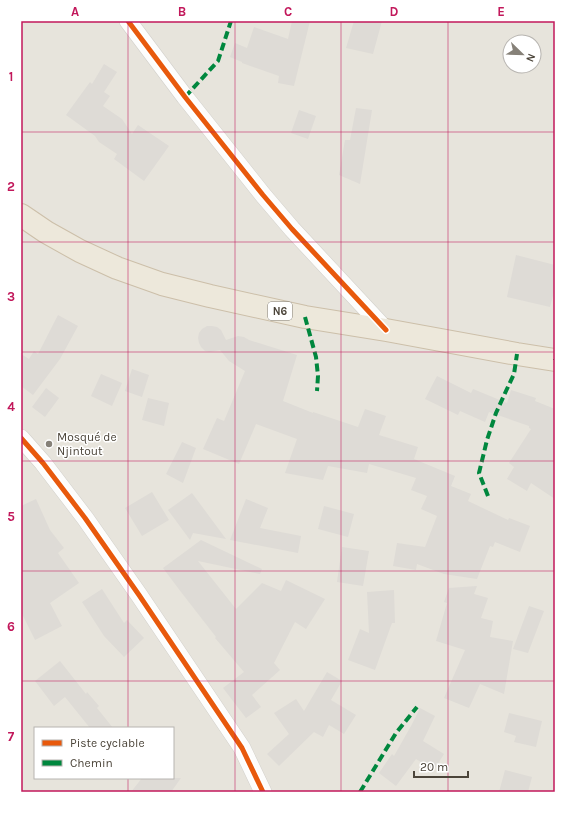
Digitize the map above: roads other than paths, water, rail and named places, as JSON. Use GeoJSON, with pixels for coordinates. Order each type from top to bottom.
{"type":"FeatureCollection","features":[{"type":"Feature","properties":{"kind":"highway","name":"N6"},"geometry":{"type":"LineString","coordinates":[[21,216],[80,251],[117,268],[162,284],[305,317],[555,360]]}},
{"type":"Feature","properties":{"kind":"street"},"geometry":{"type":"LineString","coordinates":[[128,21],[263,195],[292,229],[386,330]]}},
{"type":"Feature","properties":{"kind":"street"},"geometry":{"type":"LineString","coordinates":[[21,438],[43,462],[85,518],[139,595],[242,748],[263,792]]}},
{"type":"Feature","properties":{"kind":"place","name":"Mosqué de Njintout"},"geometry":{"type":"Point","coordinates":[49,444]}}]}
